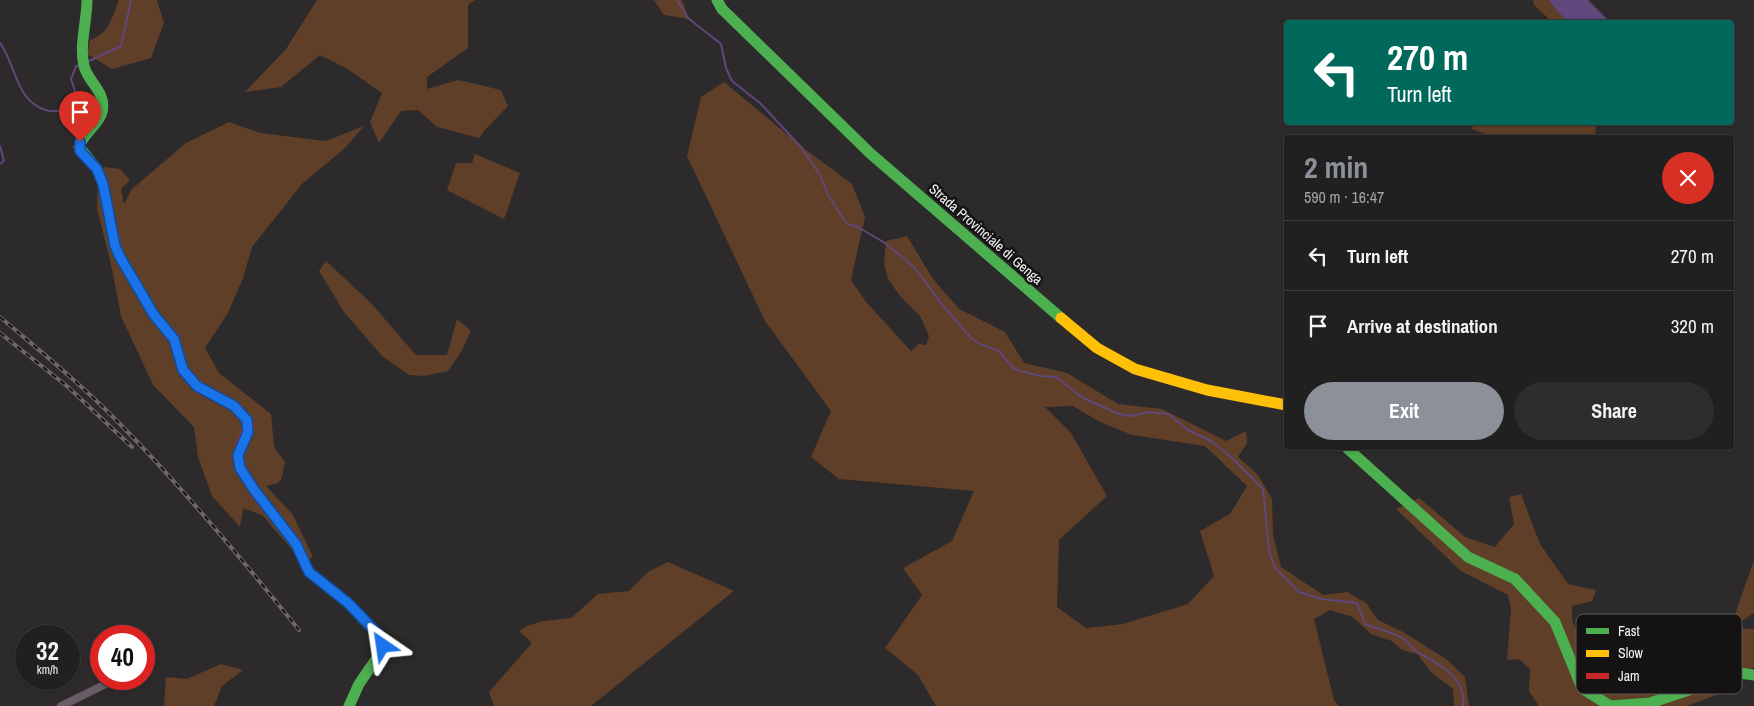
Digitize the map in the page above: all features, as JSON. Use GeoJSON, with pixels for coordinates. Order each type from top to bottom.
{"type":"FeatureCollection","features":[{"type":"Feature","properties":{"kind":"main road"},"geometry":{"type":"LineString","coordinates":[[87,0],[84,63],[98,88],[102,106],[99,117],[84,136],[79,147],[97,169],[103,184],[115,246],[154,315],[174,339],[183,370],[188,377],[197,386],[228,402],[243,414],[249,426],[238,455],[240,468],[255,491],[296,544],[309,572],[348,603],[383,640],[380,652],[359,684],[349,706]]}},
{"type":"Feature","properties":{"kind":"main road","name":"Strada Provinciale di Genga"},"geometry":{"type":"LineString","coordinates":[[717,0],[722,9],[871,154],[1010,276],[1097,348],[1136,369],[1207,390],[1284,405]]}},
{"type":"Feature","properties":{"kind":"main road"},"geometry":{"type":"LineString","coordinates":[[1349,450],[1468,557],[1515,579],[1555,622],[1576,673]]}},
{"type":"Feature","properties":{"kind":"main road"},"geometry":{"type":"LineString","coordinates":[[1591,694],[1610,706],[1650,703],[1677,694]]}},
{"type":"Feature","properties":{"kind":"street"},"geometry":{"type":"LineString","coordinates":[[61,706],[94,690]]}},
{"type":"Feature","properties":{"kind":"shaded area"},"geometry":{"type":"Polygon","coordinates":[[[119,0],[157,0],[164,23],[151,58],[112,69],[87,54],[90,40],[102,34],[106,29],[119,0]]]}},
{"type":"Feature","properties":{"kind":"shaded area"},"geometry":{"type":"Polygon","coordinates":[[[317,0],[475,0],[468,5],[468,48],[427,77],[427,89],[458,80],[501,90],[508,106],[479,138],[437,127],[418,110],[401,111],[379,143],[370,122],[382,93],[346,68],[320,55],[281,87],[245,92],[286,49],[317,0]]]}},
{"type":"Feature","properties":{"kind":"shaded area"},"geometry":{"type":"Polygon","coordinates":[[[654,0],[682,0],[689,19],[664,15],[654,0]]]}},
{"type":"Feature","properties":{"kind":"shaded area"},"geometry":{"type":"Polygon","coordinates":[[[1533,0],[1548,0],[1565,20],[1550,20],[1534,5],[1533,0]]]}},
{"type":"Feature","properties":{"kind":"shaded area"},"geometry":{"type":"Polygon","coordinates":[[[1548,0],[1588,0],[1608,20],[1565,20],[1548,0]]]}},
{"type":"Feature","properties":{"kind":"shaded area"},"geometry":{"type":"Polygon","coordinates":[[[724,82],[806,150],[852,184],[865,217],[851,280],[866,302],[911,351],[919,344],[926,345],[929,336],[920,316],[900,296],[888,279],[884,264],[886,241],[907,236],[933,279],[959,309],[1005,332],[1024,363],[1067,373],[1118,404],[1162,409],[1226,441],[1246,431],[1247,443],[1238,457],[1258,475],[1272,499],[1273,535],[1281,567],[1323,595],[1347,592],[1366,603],[1378,620],[1403,632],[1446,659],[1465,677],[1469,706],[1454,706],[1453,689],[1432,673],[1417,654],[1402,650],[1392,641],[1371,634],[1353,617],[1330,610],[1314,619],[1334,700],[1339,706],[936,706],[918,675],[885,648],[922,595],[903,568],[952,541],[974,491],[839,479],[811,457],[831,411],[765,321],[687,156],[701,97],[724,82]],[[1073,406],[1045,407],[1071,433],[1107,496],[1059,540],[1057,607],[1086,628],[1123,624],[1188,604],[1214,576],[1200,531],[1230,514],[1247,486],[1205,446],[1132,435],[1100,422],[1073,406]]]}},
{"type":"Feature","properties":{"kind":"shaded area"},"geometry":{"type":"Polygon","coordinates":[[[229,122],[260,133],[326,141],[364,126],[344,149],[302,184],[252,247],[243,278],[228,313],[205,348],[219,373],[271,414],[274,447],[285,462],[281,480],[276,484],[266,486],[293,515],[313,557],[305,561],[294,552],[262,515],[243,508],[240,527],[212,496],[198,457],[194,427],[153,385],[121,316],[97,208],[98,182],[104,167],[120,169],[130,180],[121,189],[124,204],[132,189],[186,143],[229,122]]]}},
{"type":"Feature","properties":{"kind":"shaded area"},"geometry":{"type":"Polygon","coordinates":[[[1473,125],[1596,125],[1595,135],[1488,135],[1472,129],[1473,125]]]}},
{"type":"Feature","properties":{"kind":"shaded area"},"geometry":{"type":"Polygon","coordinates":[[[475,154],[520,173],[504,219],[447,190],[456,163],[472,163],[475,154]]]}},
{"type":"Feature","properties":{"kind":"shaded area"},"geometry":{"type":"Polygon","coordinates":[[[326,261],[370,302],[416,355],[447,355],[457,319],[471,331],[461,352],[448,371],[424,376],[409,375],[382,356],[344,312],[319,271],[326,261]]]}},
{"type":"Feature","properties":{"kind":"shaded area"},"geometry":{"type":"Polygon","coordinates":[[[1521,494],[1540,544],[1568,584],[1596,590],[1592,601],[1572,606],[1572,621],[1576,630],[1576,694],[1716,695],[1687,706],[1539,706],[1529,691],[1530,669],[1519,659],[1507,660],[1511,609],[1508,595],[1461,571],[1396,509],[1419,498],[1465,537],[1495,547],[1514,524],[1509,497],[1521,494]]]}},
{"type":"Feature","properties":{"kind":"shaded area"},"geometry":{"type":"Polygon","coordinates":[[[1754,560],[1754,613],[1742,621],[1742,614],[1735,614],[1754,560]]]}},
{"type":"Feature","properties":{"kind":"shaded area"},"geometry":{"type":"Polygon","coordinates":[[[668,562],[734,591],[591,706],[494,706],[489,692],[532,643],[519,631],[527,626],[543,621],[571,618],[598,594],[629,591],[648,572],[668,562]]]}},
{"type":"Feature","properties":{"kind":"shaded area"},"geometry":{"type":"Polygon","coordinates":[[[1742,628],[1754,629],[1754,668],[1742,670],[1742,628]]]}},
{"type":"Feature","properties":{"kind":"shaded area"},"geometry":{"type":"Polygon","coordinates":[[[221,664],[243,670],[222,686],[214,706],[164,706],[166,677],[187,679],[221,664]]]}},
{"type":"Feature","properties":{"kind":"waterway"},"geometry":{"type":"LineString","coordinates":[[89,61],[121,46],[131,0]]}},
{"type":"Feature","properties":{"kind":"waterway"},"geometry":{"type":"LineString","coordinates":[[677,0],[688,18],[721,44],[726,68],[732,81],[760,103],[801,147],[820,175],[828,195],[847,224],[858,227],[885,243],[915,268],[940,302],[971,338],[980,344],[999,351],[1014,369],[1040,376],[1056,377],[1083,398],[1119,414],[1131,416],[1149,412],[1168,414],[1188,430],[1211,441],[1229,455],[1263,489],[1269,551],[1275,568],[1299,592],[1322,599],[1357,603],[1365,624],[1401,637],[1413,649],[1435,662],[1450,674],[1461,688],[1463,706]]}},
{"type":"Feature","properties":{"kind":"waterway"},"geometry":{"type":"LineString","coordinates":[[0,43],[6,52],[23,92],[38,107],[49,111],[69,110],[77,97],[71,79],[76,66],[80,65]]}},
{"type":"Feature","properties":{"kind":"waterway"},"geometry":{"type":"LineString","coordinates":[[0,146],[4,161],[0,164]]}},
{"type":"Feature","properties":{"kind":"railway"},"geometry":{"type":"LineString","coordinates":[[0,317],[61,368],[143,448],[212,524],[299,630]]}},
{"type":"Feature","properties":{"kind":"railway"},"geometry":{"type":"LineString","coordinates":[[0,333],[68,387],[132,447]]}},
{"type":"Feature","properties":{"kind":"traffic: fast"},"geometry":{"type":"LineString","coordinates":[[87,0],[83,41],[84,66],[100,93],[103,105],[100,117],[84,137],[79,147],[97,169],[103,184],[115,246],[120,257],[154,315],[174,339],[183,370],[189,377]]}},
{"type":"Feature","properties":{"kind":"traffic: fast"},"geometry":{"type":"LineString","coordinates":[[717,0],[722,9],[871,154],[1061,318]]}},
{"type":"Feature","properties":{"kind":"traffic: fast"},"geometry":{"type":"LineString","coordinates":[[1349,450],[1468,557],[1515,579],[1555,622],[1576,673]]}},
{"type":"Feature","properties":{"kind":"traffic: fast"},"geometry":{"type":"LineString","coordinates":[[296,543],[309,572],[348,603],[383,640],[381,652],[359,684],[349,706]]}},
{"type":"Feature","properties":{"kind":"traffic: fast"},"geometry":{"type":"LineString","coordinates":[[1742,673],[1754,675]]}},
{"type":"Feature","properties":{"kind":"traffic: fast"},"geometry":{"type":"LineString","coordinates":[[1591,694],[1610,706],[1650,703],[1677,694]]}},
{"type":"Feature","properties":{"kind":"traffic: slow"},"geometry":{"type":"LineString","coordinates":[[1061,318],[1097,348],[1135,369],[1207,390],[1284,405]]}},
{"type":"Feature","properties":{"kind":"traffic: jam"},"geometry":{"type":"LineString","coordinates":[[189,377],[205,390],[236,408],[243,416],[249,426],[238,456],[240,464],[261,500],[296,543]]}},
{"type":"Feature","properties":{"kind":"route"},"geometry":{"type":"LineString","coordinates":[[80,142],[80,151],[97,169],[103,184],[115,246],[133,282],[154,315],[174,339],[183,370],[197,386],[234,406],[247,420],[248,432],[238,455],[240,468],[255,491],[296,544],[309,572],[348,603],[380,636],[383,640],[383,646]]}}]}
